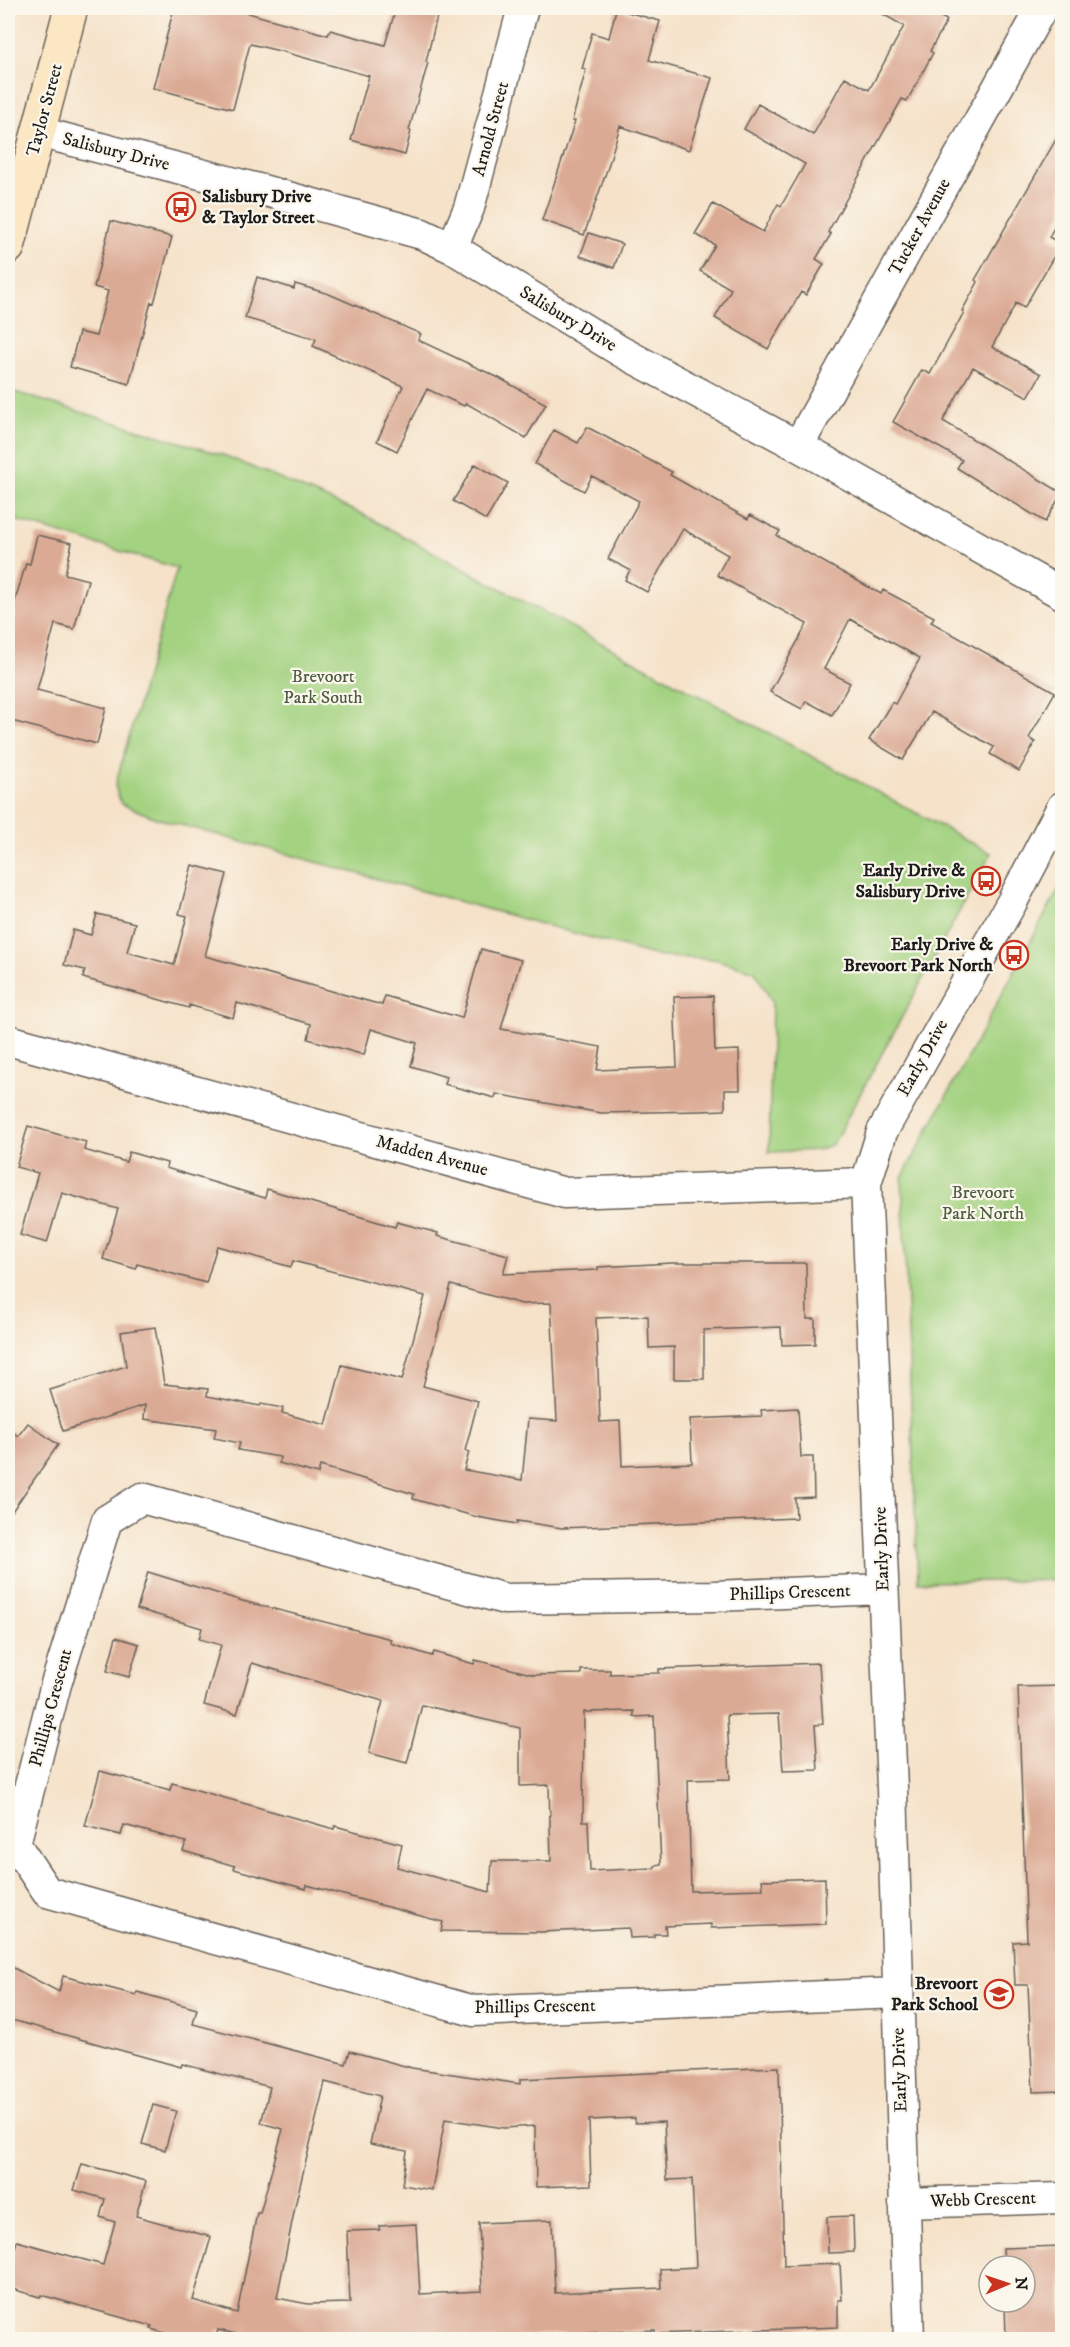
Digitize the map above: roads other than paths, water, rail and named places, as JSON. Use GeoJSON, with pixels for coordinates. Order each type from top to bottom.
{"type":"FeatureCollection","features":[{"type":"Feature","properties":{"kind":"main road","name":"Taylor Street"},"geometry":{"type":"LineString","coordinates":[[8,247],[72,8]]}},
{"type":"Feature","properties":{"kind":"street","name":"Arnold Street"},"geometry":{"type":"LineString","coordinates":[[452,248],[469,208],[524,8]]}},
{"type":"Feature","properties":{"kind":"street","name":"Tucker Avenue"},"geometry":{"type":"LineString","coordinates":[[798,446],[1042,8]]}},
{"type":"Feature","properties":{"kind":"street","name":"Salisbury Drive"},"geometry":{"type":"LineString","coordinates":[[39,132],[223,179],[411,231],[452,248],[620,351],[798,446],[1062,594]]}},
{"type":"Feature","properties":{"kind":"street","name":"Early Drive"},"geometry":{"type":"LineString","coordinates":[[909,2340],[884,1589],[866,1183],[882,1132],[1012,902],[1062,807]]}},
{"type":"Feature","properties":{"kind":"street","name":"Madden Avenue"},"geometry":{"type":"LineString","coordinates":[[8,1040],[565,1193],[866,1183]]}},
{"type":"Feature","properties":{"kind":"street","name":"Phillips Crescent"},"geometry":{"type":"LineString","coordinates":[[884,1589],[714,1596],[506,1599],[142,1498],[107,1520],[56,1684],[15,1844],[47,1892],[474,2011],[898,1993]]}},
{"type":"Feature","properties":{"kind":"street","name":"Webb Crescent"},"geometry":{"type":"LineString","coordinates":[[904,2203],[1062,2198]]}},
{"type":"Feature","properties":{"kind":"place","name":"Salisbury Drive & Taylor Street"},"geometry":{"type":"Point","coordinates":[181,207]}},
{"type":"Feature","properties":{"kind":"place","name":"Early Drive & Salisbury Drive"},"geometry":{"type":"Point","coordinates":[986,881]}},
{"type":"Feature","properties":{"kind":"place","name":"Early Drive & Brevoort Park North"},"geometry":{"type":"Point","coordinates":[1014,955]}},
{"type":"Feature","properties":{"kind":"place","name":"Brevoort Park School"},"geometry":{"type":"Point","coordinates":[999,1994]}},
{"type":"Feature","properties":{"kind":"park label","name":"Brevoort Park South"},"geometry":{"type":"Point","coordinates":[323,687]}},
{"type":"Feature","properties":{"kind":"park label","name":"Brevoort Park North"},"geometry":{"type":"Point","coordinates":[983,1203]}}]}
